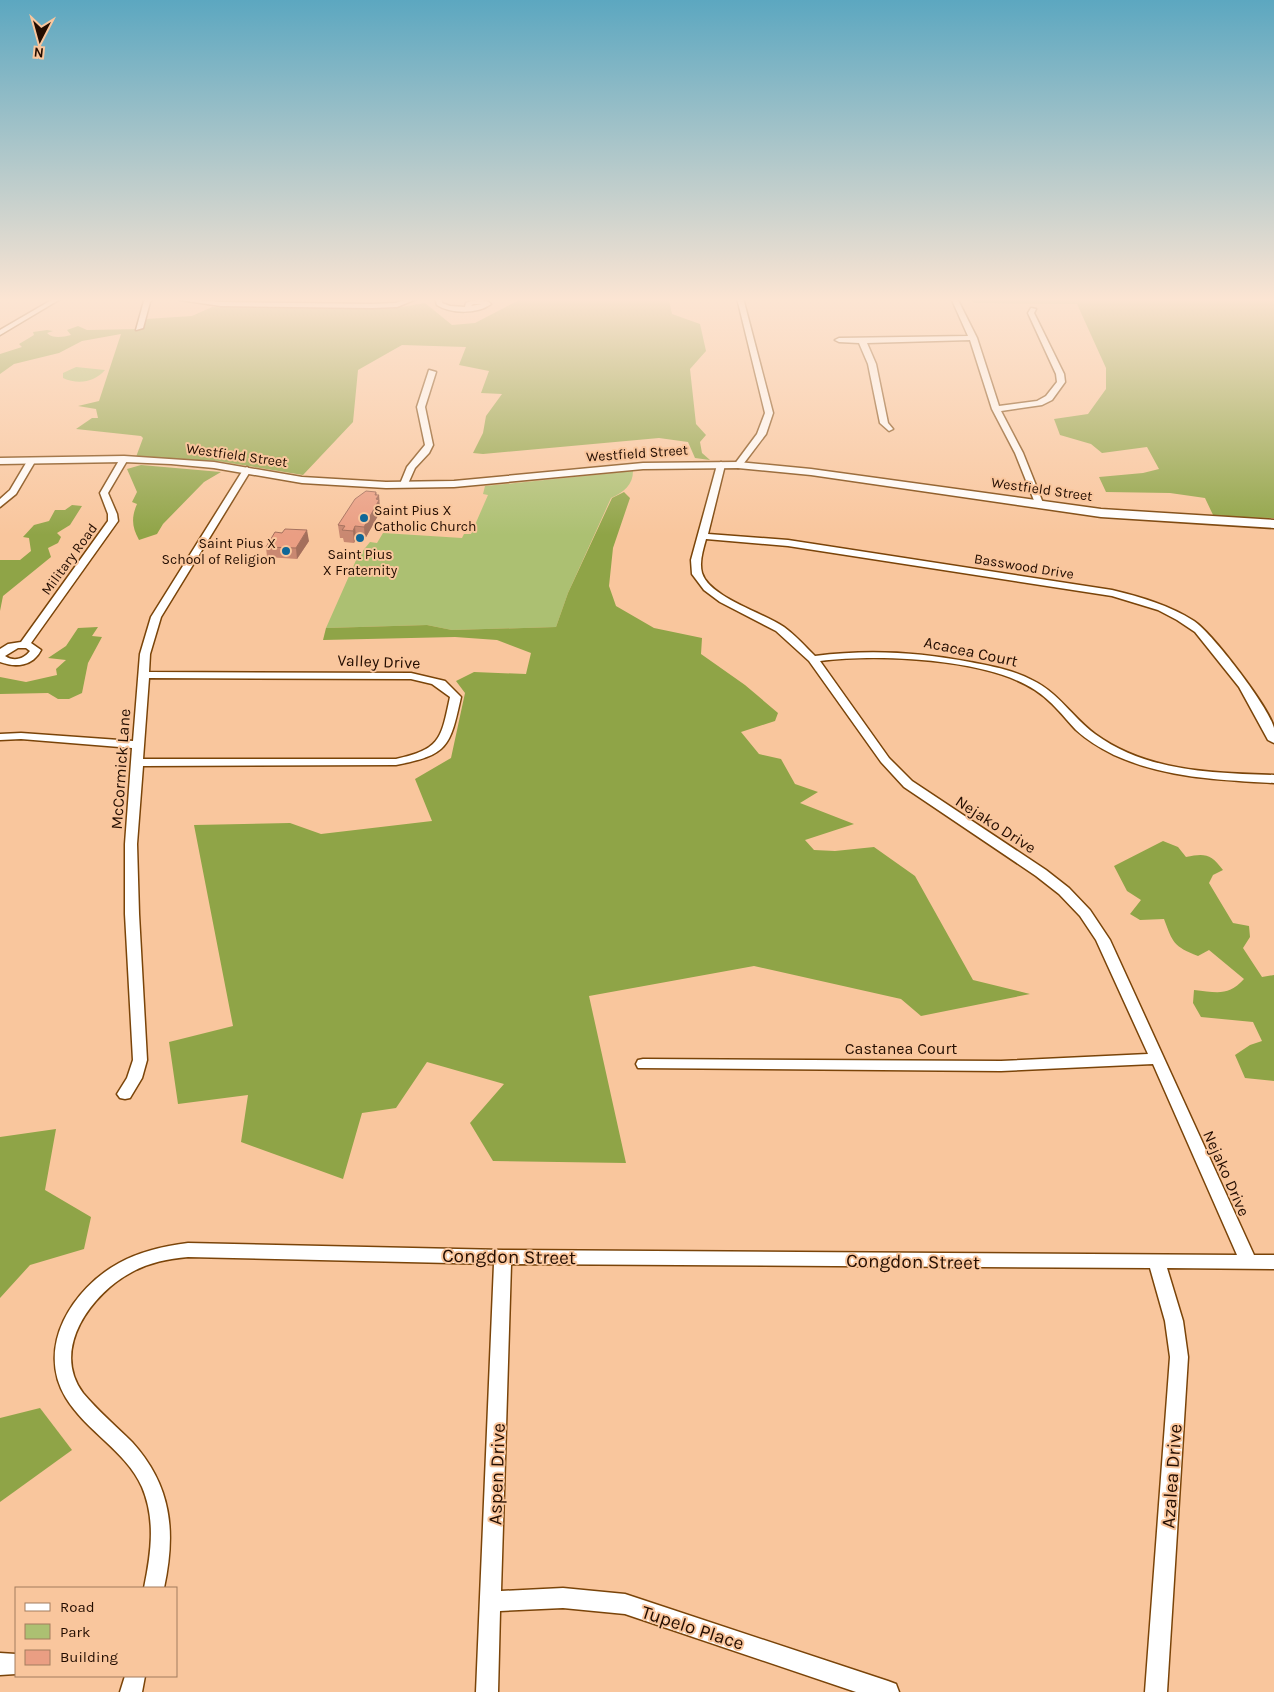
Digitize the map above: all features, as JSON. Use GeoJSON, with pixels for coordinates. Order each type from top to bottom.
{"type":"FeatureCollection","features":[{"type":"Feature","properties":{"kind":"main road","name":"Westfield Street"},"geometry":{"type":"LineString","coordinates":[[0,461],[124,459],[171,461],[247,470],[302,480],[365,485],[469,483],[643,466],[738,465],[812,472],[1134,516],[1274,524]]}},
{"type":"Feature","properties":{"kind":"street"},"geometry":{"type":"LineString","coordinates":[[404,484],[411,467],[429,445],[421,408],[430,377]]}},
{"type":"Feature","properties":{"kind":"street"},"geometry":{"type":"LineString","coordinates":[[738,465],[768,422],[769,413],[760,377]]}},
{"type":"Feature","properties":{"kind":"street"},"geometry":{"type":"LineString","coordinates":[[875,377],[884,423],[889,429]]}},
{"type":"Feature","properties":{"kind":"street"},"geometry":{"type":"LineString","coordinates":[[986,377],[996,409],[1019,453],[1039,504]]}},
{"type":"Feature","properties":{"kind":"street"},"geometry":{"type":"LineString","coordinates":[[996,409],[1039,403],[1049,398],[1061,382],[1060,377]]}},
{"type":"Feature","properties":{"kind":"street","name":"Military Road"},"geometry":{"type":"LineString","coordinates":[[24,645],[114,521],[113,513],[104,493],[124,459]]}},
{"type":"Feature","properties":{"kind":"street"},"geometry":{"type":"LineString","coordinates":[[0,504],[13,492],[32,460]]}},
{"type":"Feature","properties":{"kind":"street","name":"Nejako Drive"},"geometry":{"type":"LineString","coordinates":[[722,465],[696,560],[697,574],[707,588],[724,600],[780,629],[813,659],[885,760],[908,784],[1041,873],[1064,891],[1084,913],[1103,940],[1249,1262]]}},
{"type":"Feature","properties":{"kind":"street","name":"McCormick Lane"},"geometry":{"type":"LineString","coordinates":[[125,1094],[135,1077],[140,1060],[132,906],[131,844],[146,654],[156,617],[247,470]]}},
{"type":"Feature","properties":{"kind":"street","name":"Basswood Drive"},"geometry":{"type":"LineString","coordinates":[[704,536],[788,543],[1139,599],[1183,619],[1206,636],[1251,694],[1274,740]]}},
{"type":"Feature","properties":{"kind":"street"},"geometry":{"type":"LineString","coordinates":[[24,645],[32,646],[36,650],[31,657],[12,662],[4,661],[0,656],[9,648],[24,645]]}},
{"type":"Feature","properties":{"kind":"street","name":"Acacea Court"},"geometry":{"type":"LineString","coordinates":[[813,659],[844,654],[909,654],[994,670],[1024,678],[1050,695],[1082,729],[1108,747],[1132,758],[1168,770],[1211,776],[1274,779]]}},
{"type":"Feature","properties":{"kind":"street","name":"Valley Drive"},"geometry":{"type":"LineString","coordinates":[[136,763],[396,762],[421,757],[440,748],[447,736],[456,697],[447,685],[432,679],[411,676],[144,675]]}},
{"type":"Feature","properties":{"kind":"street"},"geometry":{"type":"LineString","coordinates":[[0,737],[21,736],[138,744]]}},
{"type":"Feature","properties":{"kind":"street","name":"Castanea Court"},"geometry":{"type":"LineString","coordinates":[[643,1064],[1001,1066],[1158,1059]]}},
{"type":"Feature","properties":{"kind":"street","name":"Congdon Street"},"geometry":{"type":"LineString","coordinates":[[154,1587],[162,1543],[161,1520],[152,1491],[137,1462],[70,1390],[64,1372],[63,1355],[65,1337],[73,1318],[85,1300],[101,1283],[122,1269],[143,1259],[165,1252],[188,1250],[503,1257],[1274,1262]]}},
{"type":"Feature","properties":{"kind":"street","name":"Aspen Drive"},"geometry":{"type":"LineString","coordinates":[[487,1692],[503,1257]]}},
{"type":"Feature","properties":{"kind":"street","name":"Azalea Drive"},"geometry":{"type":"LineString","coordinates":[[1156,1692],[1179,1357],[1178,1334],[1174,1313],[1158,1262]]}},
{"type":"Feature","properties":{"kind":"street","name":"Tupelo Place"},"geometry":{"type":"LineString","coordinates":[[491,1601],[563,1598],[625,1604],[888,1692]]}},
{"type":"Feature","properties":{"kind":"street"},"geometry":{"type":"LineString","coordinates":[[0,1664],[15,1664]]}},
{"type":"Feature","properties":{"kind":"street"},"geometry":{"type":"LineString","coordinates":[[131,1692],[135,1677]]}},
{"type":"Feature","properties":{"kind":"green space"},"geometry":{"type":"Polygon","coordinates":[[[63,377],[96,377],[80,382],[63,377]]]}},
{"type":"Feature","properties":{"kind":"green space"},"geometry":{"type":"Polygon","coordinates":[[[107,377],[357,377],[353,422],[303,475],[218,461],[136,457],[143,438],[141,436],[76,429],[92,418],[98,418],[96,409],[78,406],[99,401],[107,377]]]}},
{"type":"Feature","properties":{"kind":"green space"},"geometry":{"type":"Polygon","coordinates":[[[487,377],[691,377],[696,424],[706,435],[700,442],[702,453],[710,460],[695,458],[688,442],[659,438],[483,454],[473,453],[483,433],[486,416],[502,394],[481,393],[487,377]]]}},
{"type":"Feature","properties":{"kind":"green space"},"geometry":{"type":"Polygon","coordinates":[[[1106,377],[1274,377],[1274,518],[1214,517],[1205,498],[1170,493],[1106,492],[1099,477],[1143,473],[1159,469],[1147,447],[1102,453],[1091,444],[1060,435],[1054,419],[1088,414],[1106,389],[1106,377]]]}},
{"type":"Feature","properties":{"kind":"green space"},"geometry":{"type":"Polygon","coordinates":[[[141,465],[221,472],[204,482],[163,524],[157,534],[139,540],[133,522],[137,504],[132,502],[137,492],[127,469],[141,465]]]}},
{"type":"Feature","properties":{"kind":"green space"},"geometry":{"type":"Polygon","coordinates":[[[633,471],[633,476],[627,488],[611,498],[568,593],[556,627],[452,630],[427,625],[326,628],[357,558],[370,542],[377,543],[383,533],[462,538],[464,534],[471,534],[488,495],[483,494],[485,486],[633,471]]]}},
{"type":"Feature","properties":{"kind":"green space"},"geometry":{"type":"Polygon","coordinates":[[[624,492],[630,498],[613,548],[609,586],[616,606],[654,628],[702,638],[701,654],[745,685],[778,713],[775,721],[741,732],[759,754],[781,759],[795,784],[818,792],[800,803],[854,824],[805,840],[814,850],[835,851],[874,847],[915,876],[973,980],[1030,994],[921,1016],[901,999],[754,966],[589,996],[626,1163],[493,1161],[470,1123],[504,1084],[427,1062],[396,1108],[362,1113],[343,1179],[241,1142],[248,1095],[178,1104],[169,1042],[233,1026],[194,825],[290,823],[321,834],[432,821],[415,779],[451,758],[465,693],[456,681],[474,672],[526,674],[531,653],[497,640],[455,637],[323,640],[326,628],[427,625],[452,630],[556,627],[568,593],[612,498],[624,492]]]}},
{"type":"Feature","properties":{"kind":"green space"},"geometry":{"type":"Polygon","coordinates":[[[72,505],[82,506],[70,525],[57,533],[61,537],[58,543],[48,548],[51,557],[3,596],[0,611],[0,560],[20,560],[31,551],[29,538],[23,537],[34,525],[49,521],[55,510],[65,510],[72,505]]]}},
{"type":"Feature","properties":{"kind":"green space"},"geometry":{"type":"Polygon","coordinates":[[[98,627],[92,636],[102,637],[88,663],[82,693],[69,699],[58,699],[48,693],[0,694],[0,677],[26,682],[57,675],[56,669],[66,660],[48,658],[66,646],[78,628],[98,627]]]}},
{"type":"Feature","properties":{"kind":"green space"},"geometry":{"type":"Polygon","coordinates":[[[1163,841],[1178,847],[1186,857],[1203,855],[1211,858],[1219,865],[1223,870],[1213,875],[1209,883],[1233,923],[1249,926],[1250,937],[1243,948],[1262,977],[1274,975],[1274,1081],[1245,1078],[1235,1055],[1250,1045],[1262,1041],[1253,1022],[1201,1017],[1193,1003],[1194,990],[1227,991],[1233,989],[1244,979],[1209,950],[1198,956],[1175,943],[1164,919],[1140,920],[1130,914],[1141,900],[1127,891],[1114,866],[1163,841]]]}},
{"type":"Feature","properties":{"kind":"green space"},"geometry":{"type":"Polygon","coordinates":[[[56,1129],[45,1190],[91,1217],[84,1249],[30,1265],[0,1298],[0,1137],[56,1129]]]}},
{"type":"Feature","properties":{"kind":"green space"},"geometry":{"type":"Polygon","coordinates":[[[40,1408],[72,1450],[0,1502],[0,1418],[40,1408]]]}},
{"type":"Feature","properties":{"kind":"building"},"geometry":{"type":"Polygon","coordinates":[[[366,491],[376,492],[375,495],[379,495],[376,499],[379,500],[364,527],[355,526],[353,531],[342,530],[345,526],[338,525],[355,499],[366,491]]]}},
{"type":"Feature","properties":{"kind":"building"},"geometry":{"type":"Polygon","coordinates":[[[285,529],[307,530],[296,548],[266,547],[275,532],[282,533],[285,529]]]}},
{"type":"Feature","properties":{"kind":"place","name":"Saint Pius X Catholic Church"},"geometry":{"type":"Point","coordinates":[364,518]}},
{"type":"Feature","properties":{"kind":"place","name":"Saint Pius X Fraternity"},"geometry":{"type":"Point","coordinates":[360,538]}},
{"type":"Feature","properties":{"kind":"place","name":"Saint Pius X School of Religion"},"geometry":{"type":"Point","coordinates":[286,551]}}]}
